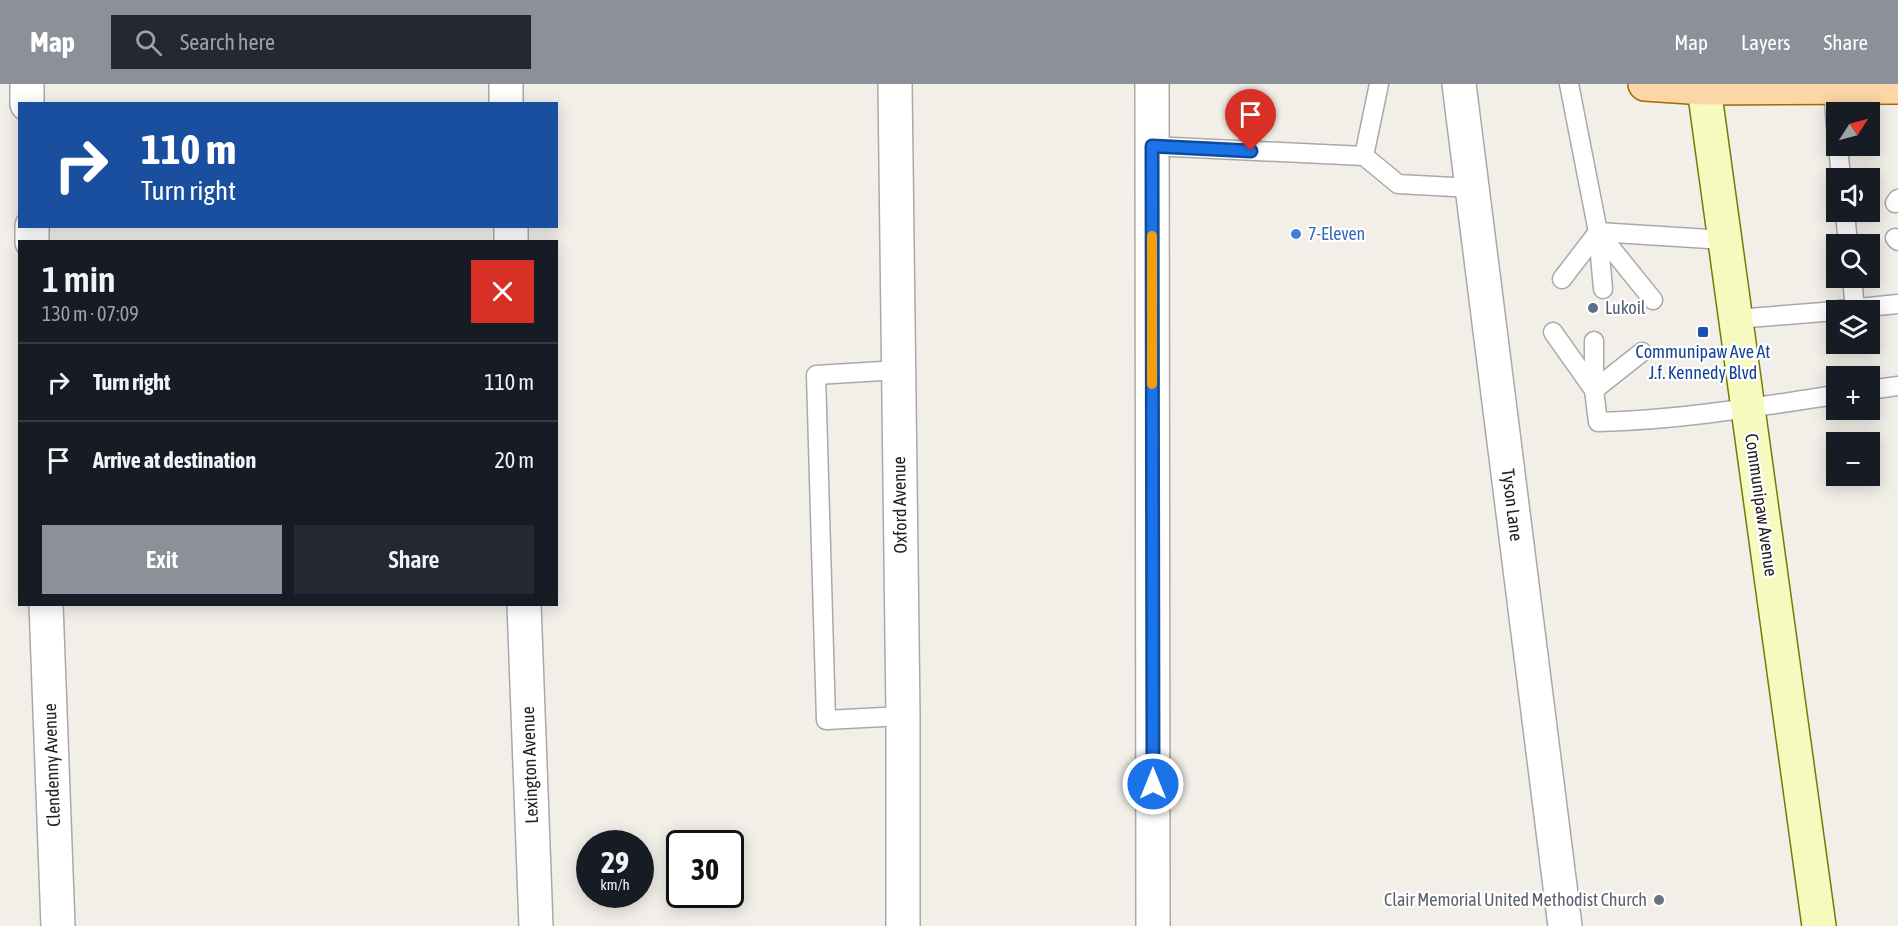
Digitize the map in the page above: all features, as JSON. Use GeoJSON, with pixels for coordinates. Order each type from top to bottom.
{"type":"FeatureCollection","features":[{"type":"Feature","properties":{"kind":"main road"},"geometry":{"type":"LineString","coordinates":[[1645,84],[1898,87]]}},
{"type":"Feature","properties":{"kind":"main road","name":"Communipaw Avenue"},"geometry":{"type":"LineString","coordinates":[[1704,86],[1819,926]]}},
{"type":"Feature","properties":{"kind":"street"},"geometry":{"type":"LineString","coordinates":[[27,84],[27,102]]}},
{"type":"Feature","properties":{"kind":"street"},"geometry":{"type":"LineString","coordinates":[[506,84],[506,102]]}},
{"type":"Feature","properties":{"kind":"street","name":"Oxford Avenue"},"geometry":{"type":"LineString","coordinates":[[895,84],[903,716],[903,926]]}},
{"type":"Feature","properties":{"kind":"street"},"geometry":{"type":"LineString","coordinates":[[1152,84],[1153,926]]}},
{"type":"Feature","properties":{"kind":"street","name":"Tyson Lane"},"geometry":{"type":"LineString","coordinates":[[1459,84],[1565,926]]}},
{"type":"Feature","properties":{"kind":"street","name":"Clendenny Avenue"},"geometry":{"type":"LineString","coordinates":[[46,606],[58,926]]}},
{"type":"Feature","properties":{"kind":"street","name":"Lexington Avenue"},"geometry":{"type":"LineString","coordinates":[[524,606],[536,926]]}},
{"type":"Feature","properties":{"kind":"lane"},"geometry":{"type":"LineString","coordinates":[[1364,156],[1379,84]]}},
{"type":"Feature","properties":{"kind":"lane"},"geometry":{"type":"LineString","coordinates":[[1569,84],[1598,232],[1603,289]]}},
{"type":"Feature","properties":{"kind":"lane"},"geometry":{"type":"LineString","coordinates":[[1833,88],[1834,102]]}},
{"type":"Feature","properties":{"kind":"lane"},"geometry":{"type":"LineString","coordinates":[[1152,146],[1364,156],[1398,184],[1472,188]]}},
{"type":"Feature","properties":{"kind":"lane"},"geometry":{"type":"LineString","coordinates":[[1598,232],[1725,240]]}},
{"type":"Feature","properties":{"kind":"lane"},"geometry":{"type":"LineString","coordinates":[[1562,279],[1598,232]]}},
{"type":"Feature","properties":{"kind":"lane"},"geometry":{"type":"LineString","coordinates":[[1598,232],[1653,300]]}},
{"type":"Feature","properties":{"kind":"lane"},"geometry":{"type":"LineString","coordinates":[[1880,306],[1898,304]]}},
{"type":"Feature","properties":{"kind":"lane"},"geometry":{"type":"LineString","coordinates":[[1736,319],[1826,311]]}},
{"type":"Feature","properties":{"kind":"lane"},"geometry":{"type":"LineString","coordinates":[[1553,332],[1594,390]]}},
{"type":"Feature","properties":{"kind":"lane"},"geometry":{"type":"LineString","coordinates":[[1594,341],[1594,390],[1598,422],[1748,408],[1826,396]]}},
{"type":"Feature","properties":{"kind":"lane"},"geometry":{"type":"LineString","coordinates":[[1594,390],[1642,352]]}},
{"type":"Feature","properties":{"kind":"lane"},"geometry":{"type":"LineString","coordinates":[[899,370],[816,375],[826,720],[903,716]]}},
{"type":"Feature","properties":{"kind":"lane"},"geometry":{"type":"LineString","coordinates":[[1880,388],[1898,386]]}},
{"type":"Feature","properties":{"kind":"slow traffic"},"geometry":{"type":"LineString","coordinates":[[1152,236],[1152,384]]}},
{"type":"Feature","properties":{"kind":"place","name":"7-Eleven"},"geometry":{"type":"Point","coordinates":[1296,234]}},
{"type":"Feature","properties":{"kind":"place","name":"Lukoil"},"geometry":{"type":"Point","coordinates":[1593,308]}},
{"type":"Feature","properties":{"kind":"place","name":"Communipaw Ave At J.f. Kennedy Blvd"},"geometry":{"type":"Point","coordinates":[1703,332]}},
{"type":"Feature","properties":{"kind":"place","name":"Clair Memorial United Methodist Church"},"geometry":{"type":"Point","coordinates":[1659,900]}},
{"type":"Feature","properties":{"kind":"route"},"geometry":{"type":"LineString","coordinates":[[1153,784],[1152,146],[1251,151]]}}]}
